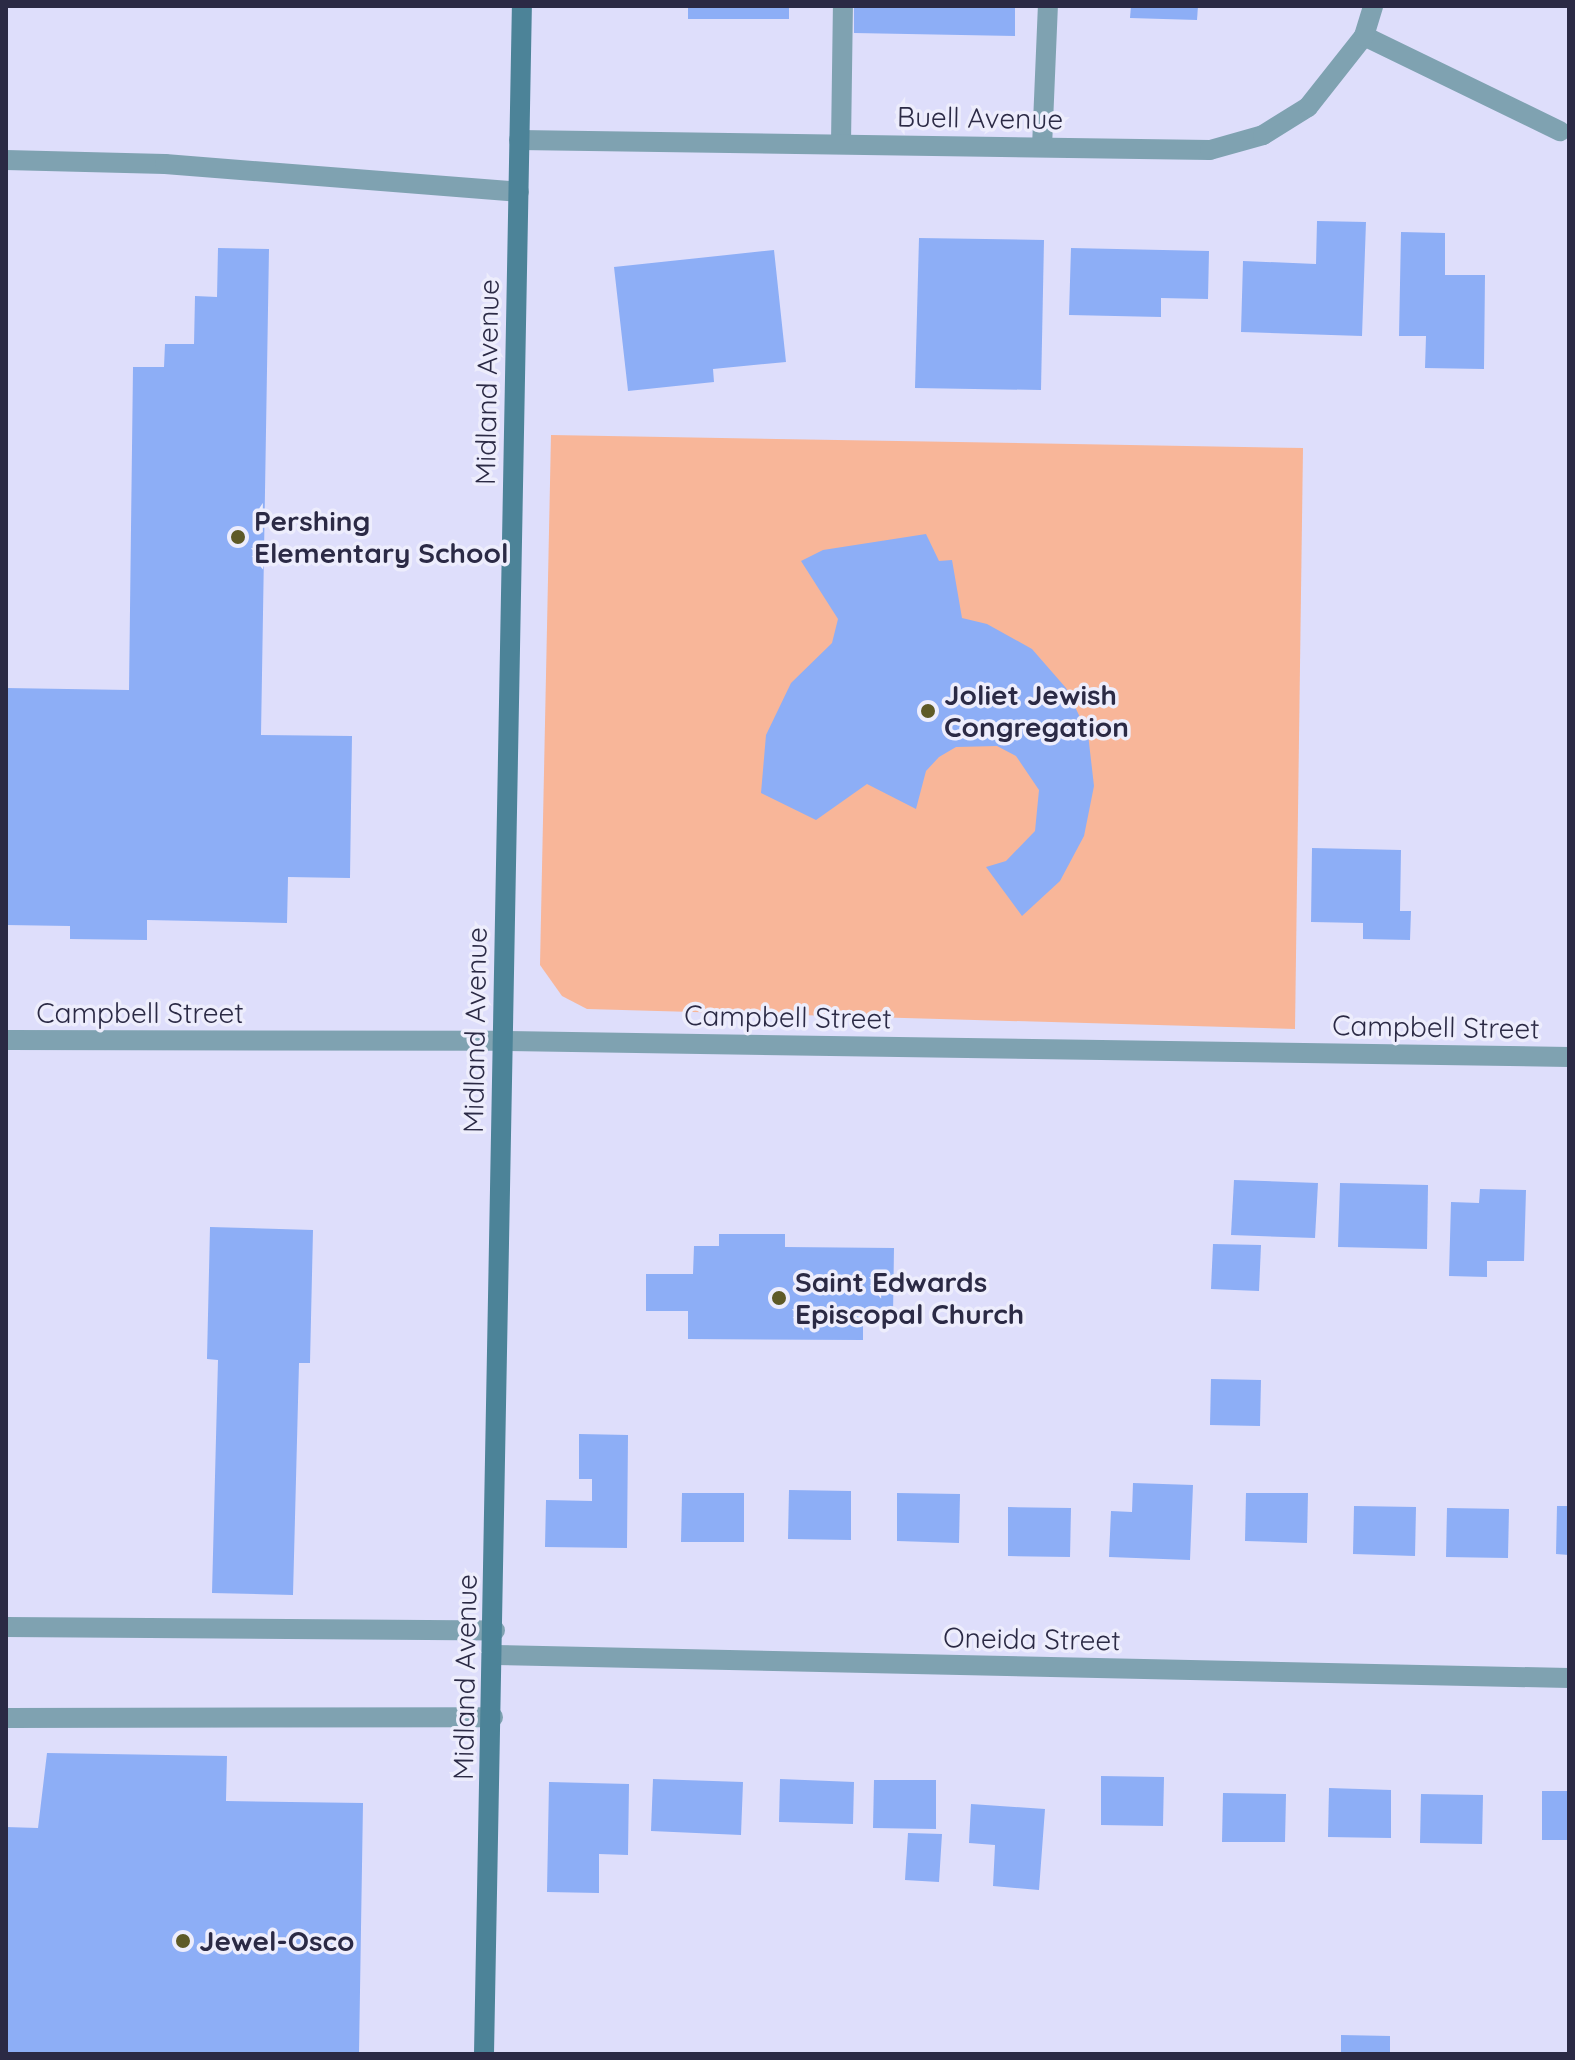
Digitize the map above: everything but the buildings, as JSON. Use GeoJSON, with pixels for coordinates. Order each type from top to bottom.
{"type":"FeatureCollection","features":[{"type":"Feature","properties":{"kind":"main road","name":"Midland Avenue"},"geometry":{"type":"LineString","coordinates":[[484,2054],[495,1630],[502,1041],[522,6]]}},
{"type":"Feature","properties":{"kind":"street"},"geometry":{"type":"LineString","coordinates":[[841,144],[843,6]]}},
{"type":"Feature","properties":{"kind":"street"},"geometry":{"type":"LineString","coordinates":[[1042,147],[1048,6]]}},
{"type":"Feature","properties":{"kind":"street","name":"Buell Avenue"},"geometry":{"type":"LineString","coordinates":[[519,140],[1210,150],[1263,135],[1308,107],[1364,36],[1373,6]]}},
{"type":"Feature","properties":{"kind":"street"},"geometry":{"type":"LineString","coordinates":[[1364,36],[1560,131]]}},
{"type":"Feature","properties":{"kind":"street"},"geometry":{"type":"LineString","coordinates":[[6,160],[165,164],[519,192]]}},
{"type":"Feature","properties":{"kind":"street","name":"Campbell Street"},"geometry":{"type":"LineString","coordinates":[[6,1040],[502,1041],[1569,1057]]}},
{"type":"Feature","properties":{"kind":"street"},"geometry":{"type":"LineString","coordinates":[[6,1627],[495,1630]]}},
{"type":"Feature","properties":{"kind":"street","name":"Oneida Street"},"geometry":{"type":"LineString","coordinates":[[494,1655],[1569,1678]]}},
{"type":"Feature","properties":{"kind":"street"},"geometry":{"type":"LineString","coordinates":[[6,1718],[493,1717]]}},
{"type":"Feature","properties":{"kind":"shaded area"},"geometry":{"type":"Polygon","coordinates":[[[551,435],[1303,448],[1295,1029],[587,1009],[562,996],[540,965],[551,435]]]}},
{"type":"Feature","properties":{"kind":"place","name":"Pershing Elementary School"},"geometry":{"type":"Point","coordinates":[238,537]}},
{"type":"Feature","properties":{"kind":"place","name":"Joliet Jewish Congregation"},"geometry":{"type":"Point","coordinates":[928,711]}},
{"type":"Feature","properties":{"kind":"place","name":"Saint Edwards Episcopal Church"},"geometry":{"type":"Point","coordinates":[779,1298]}},
{"type":"Feature","properties":{"kind":"place","name":"Jewel-Osco"},"geometry":{"type":"Point","coordinates":[183,1941]}}]}
